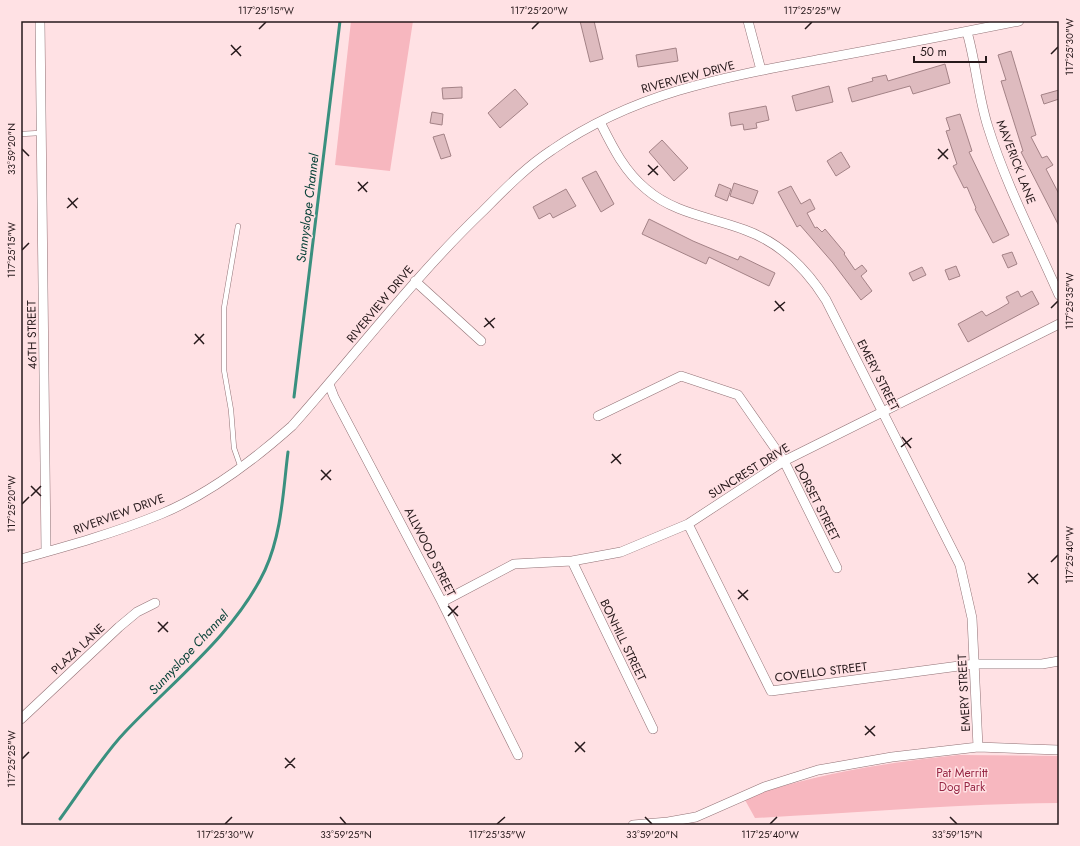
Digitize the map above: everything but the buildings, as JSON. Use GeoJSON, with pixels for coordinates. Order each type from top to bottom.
{"type":"FeatureCollection","features":[{"type":"Feature","properties":{"kind":"street","name":"46TH STREET"},"geometry":{"type":"LineString","coordinates":[[40,21],[40,133],[46,552]]}},
{"type":"Feature","properties":{"kind":"street"},"geometry":{"type":"LineString","coordinates":[[748,21],[761,70]]}},
{"type":"Feature","properties":{"kind":"street","name":"RIVERVIEW DRIVE"},"geometry":{"type":"LineString","coordinates":[[21,559],[162,514],[241,468],[292,426],[415,281],[452,240],[527,168],[552,150],[600,122],[646,100],[674,91],[761,70],[1019,21]]}},
{"type":"Feature","properties":{"kind":"street","name":"MAVERICK LANE"},"geometry":{"type":"LineString","coordinates":[[967,32],[978,89],[988,127],[1001,164],[1059,295]]}},
{"type":"Feature","properties":{"kind":"street","name":"EMERY STREET"},"geometry":{"type":"LineString","coordinates":[[600,122],[620,159],[631,175],[659,199],[692,215],[745,230],[764,239],[788,253],[816,283],[884,412],[960,565],[972,618],[978,747]]}},
{"type":"Feature","properties":{"kind":"street"},"geometry":{"type":"LineString","coordinates":[[415,281],[482,341]]}},
{"type":"Feature","properties":{"kind":"street","name":"SUNCREST DRIVE"},"geometry":{"type":"LineString","coordinates":[[442,602],[514,564],[572,561],[621,552],[688,524],[784,461],[1059,324]]}},
{"type":"Feature","properties":{"kind":"street","name":"DORSET STREET"},"geometry":{"type":"LineString","coordinates":[[598,416],[681,376],[738,395],[784,461],[837,568]]}},
{"type":"Feature","properties":{"kind":"street","name":"ALLWOOD STREET"},"geometry":{"type":"LineString","coordinates":[[329,384],[334,397],[442,602],[518,755]]}},
{"type":"Feature","properties":{"kind":"street","name":"COVELLO STREET"},"geometry":{"type":"LineString","coordinates":[[688,524],[771,691],[974,664],[1042,664],[1059,661]]}},
{"type":"Feature","properties":{"kind":"street","name":"BONHILL STREET"},"geometry":{"type":"LineString","coordinates":[[572,561],[653,729]]}},
{"type":"Feature","properties":{"kind":"street","name":"PLAZA LANE"},"geometry":{"type":"LineString","coordinates":[[21,719],[119,627],[137,612],[155,603]]}},
{"type":"Feature","properties":{"kind":"street"},"geometry":{"type":"LineString","coordinates":[[633,825],[668,822],[696,817],[764,787],[818,770],[892,757],[978,747],[1059,750]]}},
{"type":"Feature","properties":{"kind":"lane"},"geometry":{"type":"LineString","coordinates":[[21,134],[40,133]]}},
{"type":"Feature","properties":{"kind":"lane"},"geometry":{"type":"LineString","coordinates":[[238,226],[224,308],[224,370],[234,448],[241,468]]}},
{"type":"Feature","properties":{"kind":"green space"},"geometry":{"type":"Polygon","coordinates":[[[351,21],[413,21],[390,171],[335,165],[351,21]]]}},
{"type":"Feature","properties":{"kind":"green space","name":"Pat Merritt Dog Park"},"geometry":{"type":"Polygon","coordinates":[[[959,755],[1059,756],[1059,803],[945,807],[755,818],[745,800],[754,795],[779,787],[855,769],[959,755]]]}},
{"type":"Feature","properties":{"kind":"waterway","name":"Sunnyslope Channel"},"geometry":{"type":"LineString","coordinates":[[294,397],[340,21]]}},
{"type":"Feature","properties":{"kind":"waterway","name":"Sunnyslope Channel"},"geometry":{"type":"LineString","coordinates":[[60,819],[116,742],[202,656],[237,615],[252,593],[265,570],[275,541],[281,512],[288,452]]}}]}
